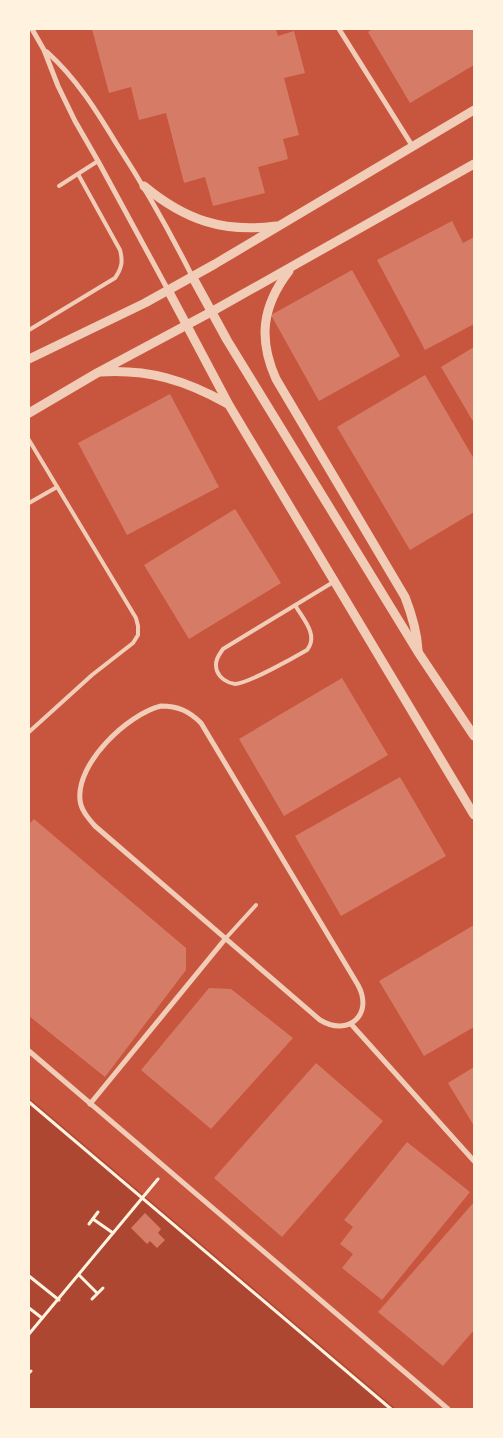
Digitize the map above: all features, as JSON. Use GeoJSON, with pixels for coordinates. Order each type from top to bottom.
{"type":"FeatureCollection","features":[{"type":"Feature","properties":{"kind":"street"},"geometry":{"type":"LineString","coordinates":[[32,29],[44,50],[66,104],[229,405],[474,815]]}},
{"type":"Feature","properties":{"kind":"street"},"geometry":{"type":"LineString","coordinates":[[339,29],[414,147]]}},
{"type":"Feature","properties":{"kind":"street"},"geometry":{"type":"LineString","coordinates":[[44,50],[64,68],[86,94],[144,186],[211,312],[418,652],[474,736]]}},
{"type":"Feature","properties":{"kind":"street"},"geometry":{"type":"LineString","coordinates":[[29,360],[145,303],[281,226],[474,110]]}},
{"type":"Feature","properties":{"kind":"street"},"geometry":{"type":"LineString","coordinates":[[29,414],[97,372],[211,312],[474,164]]}},
{"type":"Feature","properties":{"kind":"street"},"geometry":{"type":"LineString","coordinates":[[144,186],[176,210],[215,225],[259,229],[281,226]]}},
{"type":"Feature","properties":{"kind":"street"},"geometry":{"type":"LineString","coordinates":[[291,267],[278,285],[268,305],[264,327],[268,363],[406,598],[417,633],[418,652]]}},
{"type":"Feature","properties":{"kind":"street"},"geometry":{"type":"LineString","coordinates":[[97,372],[124,371],[152,374],[179,381],[204,391],[229,405]]}},
{"type":"Feature","properties":{"kind":"street"},"geometry":{"type":"LineString","coordinates":[[172,706],[183,709],[201,723],[363,995],[364,1006],[360,1016],[351,1024],[341,1027],[330,1026],[320,1020],[226,938],[95,826],[85,815],[80,801],[80,787],[85,774],[97,754],[112,736],[130,721],[150,709],[172,706]]}},
{"type":"Feature","properties":{"kind":"street"},"geometry":{"type":"LineString","coordinates":[[90,1104],[226,938]]}},
{"type":"Feature","properties":{"kind":"street"},"geometry":{"type":"LineString","coordinates":[[351,1024],[474,1161]]}},
{"type":"Feature","properties":{"kind":"street"},"geometry":{"type":"LineString","coordinates":[[29,1051],[448,1409]]}},
{"type":"Feature","properties":{"kind":"lane"},"geometry":{"type":"LineString","coordinates":[[59,186],[98,160]]}},
{"type":"Feature","properties":{"kind":"lane"},"geometry":{"type":"LineString","coordinates":[[29,330],[115,278],[121,270],[123,260],[120,250],[78,174]]}},
{"type":"Feature","properties":{"kind":"lane"},"geometry":{"type":"LineString","coordinates":[[29,440],[136,618],[138,626],[138,635],[133,643],[92,675],[29,732]]}},
{"type":"Feature","properties":{"kind":"lane"},"geometry":{"type":"LineString","coordinates":[[29,503],[57,487]]}},
{"type":"Feature","properties":{"kind":"lane"},"geometry":{"type":"LineString","coordinates":[[295,605],[312,634],[312,641],[307,650],[242,683],[228,682],[223,679],[216,668],[216,661],[223,649],[295,605],[335,581]]}},
{"type":"Feature","properties":{"kind":"lane"},"geometry":{"type":"LineString","coordinates":[[226,938],[256,905]]}},
{"type":"Feature","properties":{"kind":"path"},"geometry":{"type":"LineString","coordinates":[[29,1102],[391,1409]]}},
{"type":"Feature","properties":{"kind":"path"},"geometry":{"type":"LineString","coordinates":[[29,1334],[167,1169]]}},
{"type":"Feature","properties":{"kind":"path"},"geometry":{"type":"LineString","coordinates":[[89,1224],[98,1212]]}},
{"type":"Feature","properties":{"kind":"path"},"geometry":{"type":"LineString","coordinates":[[93,1219],[114,1233]]}},
{"type":"Feature","properties":{"kind":"path"},"geometry":{"type":"LineString","coordinates":[[79,1275],[97,1293]]}},
{"type":"Feature","properties":{"kind":"path"},"geometry":{"type":"LineString","coordinates":[[29,1276],[59,1300]]}},
{"type":"Feature","properties":{"kind":"path"},"geometry":{"type":"LineString","coordinates":[[92,1299],[103,1288]]}},
{"type":"Feature","properties":{"kind":"path"},"geometry":{"type":"LineString","coordinates":[[29,1308],[42,1318]]}},
{"type":"Feature","properties":{"kind":"shaded area"},"geometry":{"type":"Polygon","coordinates":[[[29,1098],[396,1409],[29,1409],[29,1098]]]}},
{"type":"Feature","properties":{"kind":"building"},"geometry":{"type":"Polygon","coordinates":[[[92,29],[276,29],[278,36],[294,31],[305,73],[284,78],[299,135],[283,139],[288,159],[258,167],[265,193],[213,206],[205,177],[184,183],[166,113],[139,120],[131,87],[109,93],[92,29]]]}},
{"type":"Feature","properties":{"kind":"building"},"geometry":{"type":"Polygon","coordinates":[[[373,29],[474,29],[474,65],[410,103],[368,32],[373,29]]]}},
{"type":"Feature","properties":{"kind":"building"},"geometry":{"type":"Polygon","coordinates":[[[452,221],[463,243],[474,237],[474,324],[425,350],[377,260],[452,221]]]}},
{"type":"Feature","properties":{"kind":"building"},"geometry":{"type":"Polygon","coordinates":[[[352,270],[400,356],[319,401],[271,315],[352,270]]]}},
{"type":"Feature","properties":{"kind":"building"},"geometry":{"type":"Polygon","coordinates":[[[474,347],[474,423],[441,367],[474,347]]]}},
{"type":"Feature","properties":{"kind":"building"},"geometry":{"type":"Polygon","coordinates":[[[425,375],[474,459],[474,512],[410,550],[337,427],[425,375]]]}},
{"type":"Feature","properties":{"kind":"building"},"geometry":{"type":"Polygon","coordinates":[[[170,394],[219,487],[127,535],[78,443],[170,394]]]}},
{"type":"Feature","properties":{"kind":"building"},"geometry":{"type":"Polygon","coordinates":[[[235,509],[281,583],[189,639],[144,565],[235,509]]]}},
{"type":"Feature","properties":{"kind":"building"},"geometry":{"type":"Polygon","coordinates":[[[342,678],[388,755],[284,816],[239,739],[342,678]]]}},
{"type":"Feature","properties":{"kind":"building"},"geometry":{"type":"Polygon","coordinates":[[[400,777],[446,856],[341,916],[295,836],[400,777]]]}},
{"type":"Feature","properties":{"kind":"building"},"geometry":{"type":"Polygon","coordinates":[[[34,819],[186,948],[186,970],[105,1077],[29,1016],[29,824],[34,819]]]}},
{"type":"Feature","properties":{"kind":"building"},"geometry":{"type":"Polygon","coordinates":[[[474,925],[474,1027],[424,1056],[379,981],[474,925]]]}},
{"type":"Feature","properties":{"kind":"building"},"geometry":{"type":"Polygon","coordinates":[[[209,988],[231,989],[293,1038],[211,1129],[141,1070],[209,988]]]}},
{"type":"Feature","properties":{"kind":"building"},"geometry":{"type":"Polygon","coordinates":[[[316,1063],[383,1121],[282,1237],[214,1178],[316,1063]]]}},
{"type":"Feature","properties":{"kind":"building"},"geometry":{"type":"Polygon","coordinates":[[[474,1067],[474,1126],[448,1083],[474,1067]]]}},
{"type":"Feature","properties":{"kind":"building"},"geometry":{"type":"Polygon","coordinates":[[[407,1142],[470,1192],[382,1300],[342,1268],[353,1254],[340,1244],[353,1227],[344,1220],[407,1142]]]}},
{"type":"Feature","properties":{"kind":"building"},"geometry":{"type":"Polygon","coordinates":[[[474,1202],[474,1330],[443,1366],[378,1312],[474,1202]]]}},
{"type":"Feature","properties":{"kind":"building"},"geometry":{"type":"Polygon","coordinates":[[[145,1213],[161,1229],[158,1233],[165,1240],[157,1248],[150,1241],[147,1244],[131,1228],[145,1213]]]}}]}
